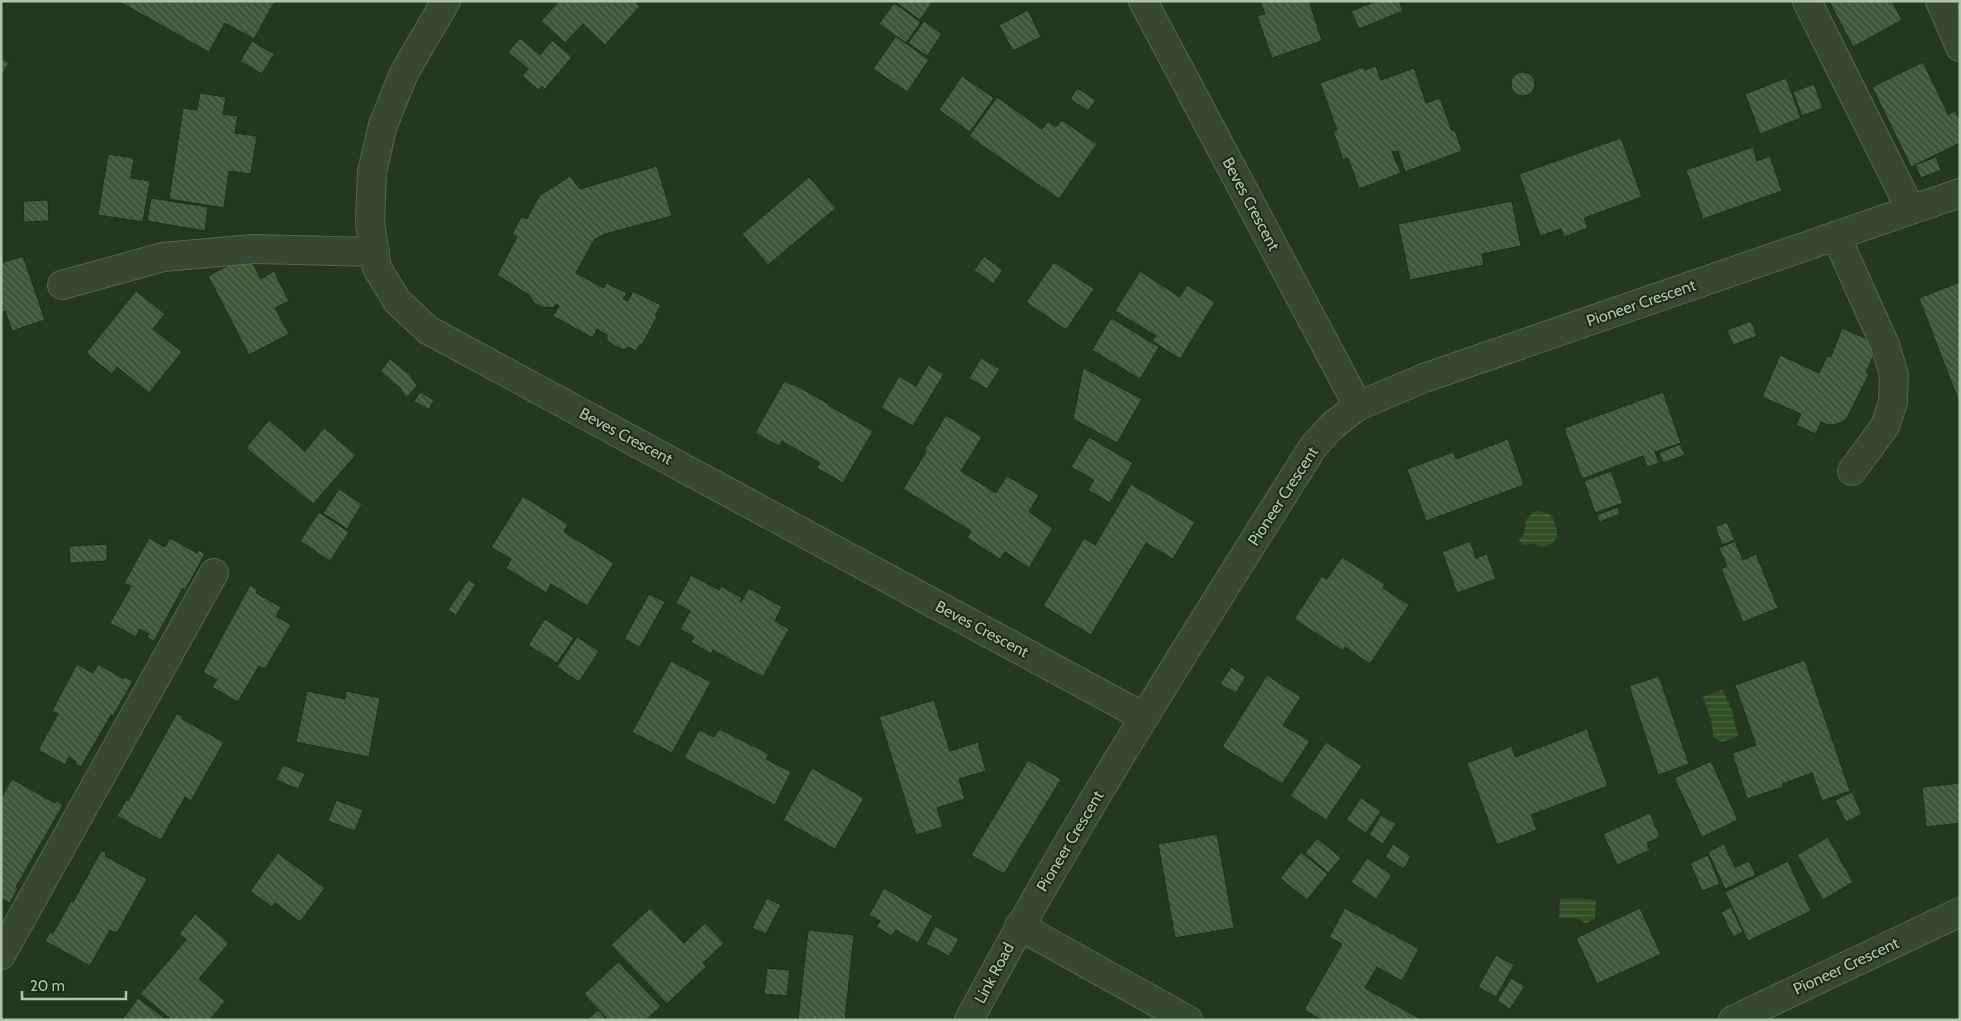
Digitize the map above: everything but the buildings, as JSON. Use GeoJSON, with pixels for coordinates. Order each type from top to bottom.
{"type":"FeatureCollection","features":[{"type":"Feature","properties":{"kind":"street","name":"Beves Crescent"},"geometry":{"type":"LineString","coordinates":[[446,1],[404,73],[383,125],[372,172],[370,224],[377,268],[397,301],[428,330],[1144,717]]}},
{"type":"Feature","properties":{"kind":"street","name":"Beves Crescent"},"geometry":{"type":"LineString","coordinates":[[1144,1],[1358,406]]}},
{"type":"Feature","properties":{"kind":"street"},"geometry":{"type":"LineString","coordinates":[[1806,1],[1911,210]]}},
{"type":"Feature","properties":{"kind":"street"},"geometry":{"type":"LineString","coordinates":[[1940,1],[1960,47]]}},
{"type":"Feature","properties":{"kind":"street","name":"Pioneer Crescent"},"geometry":{"type":"LineString","coordinates":[[1019,926],[1144,717],[1313,446],[1332,426],[1358,406],[1424,378],[1960,193]]}},
{"type":"Feature","properties":{"kind":"street"},"geometry":{"type":"LineString","coordinates":[[1836,236],[1885,345],[1894,375],[1893,402],[1885,426],[1852,471]]}},
{"type":"Feature","properties":{"kind":"street"},"geometry":{"type":"LineString","coordinates":[[62,284],[163,257],[253,249],[375,252]]}},
{"type":"Feature","properties":{"kind":"street"},"geometry":{"type":"LineString","coordinates":[[1,955],[214,573]]}},
{"type":"Feature","properties":{"kind":"street","name":"Pioneer Crescent"},"geometry":{"type":"LineString","coordinates":[[1733,1020],[1960,912]]}},
{"type":"Feature","properties":{"kind":"street"},"geometry":{"type":"LineString","coordinates":[[1019,926],[1188,1020]]}},
{"type":"Feature","properties":{"kind":"street","name":"Link Road"},"geometry":{"type":"LineString","coordinates":[[969,1020],[1019,926]]}},
{"type":"Feature","properties":{"kind":"shaded area"},"geometry":{"type":"Polygon","coordinates":[[[1538,511],[1550,514],[1556,525],[1557,537],[1548,546],[1538,546],[1530,543],[1528,545],[1521,544],[1519,539],[1524,533],[1526,520],[1533,512],[1538,511]]]}},
{"type":"Feature","properties":{"kind":"shaded area"},"geometry":{"type":"Polygon","coordinates":[[[1721,690],[1732,710],[1738,736],[1722,742],[1713,737],[1712,723],[1703,697],[1721,690]]]}},
{"type":"Feature","properties":{"kind":"shaded area"},"geometry":{"type":"Polygon","coordinates":[[[1560,899],[1596,900],[1595,919],[1586,923],[1575,918],[1559,918],[1560,899]]]}}]}
